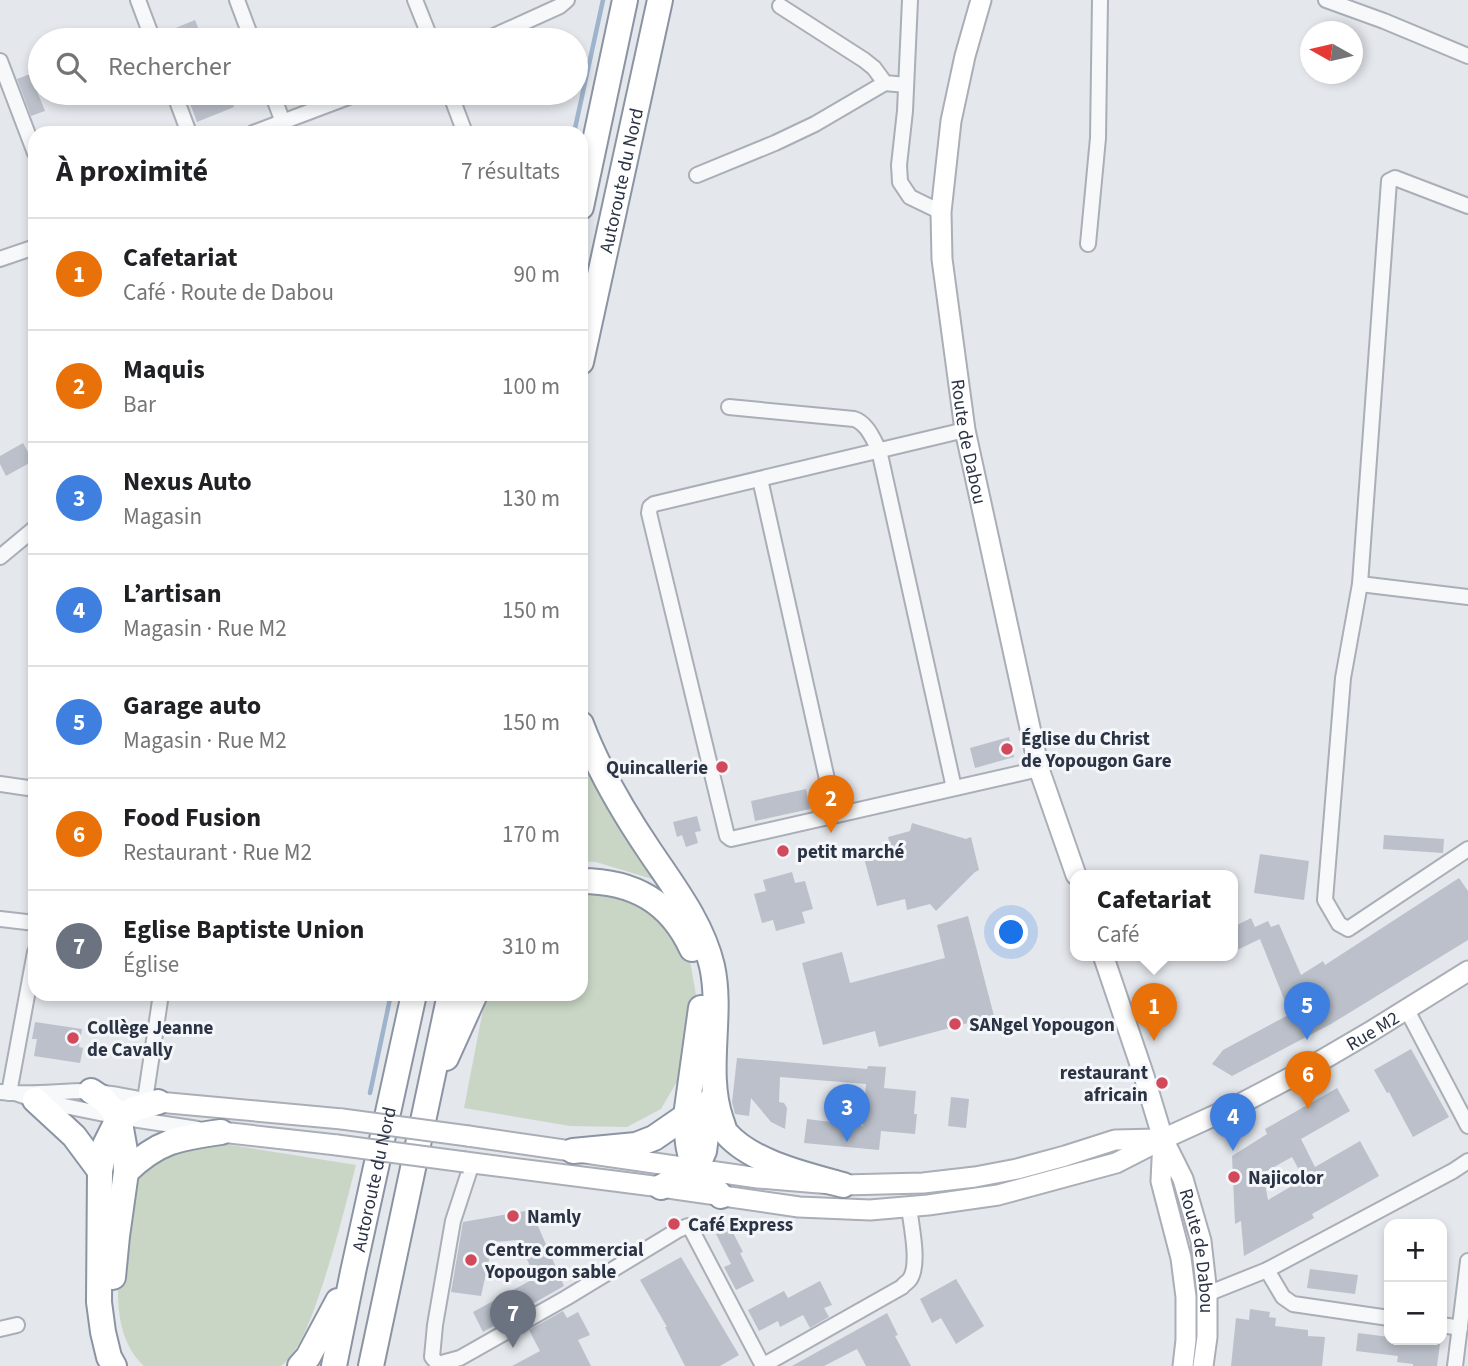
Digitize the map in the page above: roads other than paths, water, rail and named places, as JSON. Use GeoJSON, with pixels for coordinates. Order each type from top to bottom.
{"type":"FeatureCollection","features":[{"type":"Feature","properties":{"kind":"highway","name":"Autoroute du Nord"},"geometry":{"type":"LineString","coordinates":[[588,174],[625,0]]}},
{"type":"Feature","properties":{"kind":"highway","name":"Autoroute du Nord"},"geometry":{"type":"LineString","coordinates":[[588,330],[660,0]]}},
{"type":"Feature","properties":{"kind":"highway"},"geometry":{"type":"LineString","coordinates":[[588,740],[608,784],[689,910],[706,947],[712,968],[715,989],[714,1068],[704,1151],[696,1169],[661,1187]]}},
{"type":"Feature","properties":{"kind":"highway"},"geometry":{"type":"LineString","coordinates":[[588,881],[625,886],[641,892],[657,903],[685,934],[696,957],[702,997],[686,1116],[690,1154],[696,1169],[722,1196]]}},
{"type":"Feature","properties":{"kind":"highway","name":"Autoroute du Nord"},"geometry":{"type":"LineString","coordinates":[[334,1366],[412,1001]]}},
{"type":"Feature","properties":{"kind":"highway","name":"Autoroute du Nord"},"geometry":{"type":"LineString","coordinates":[[371,1366],[449,1001]]}},
{"type":"Feature","properties":{"kind":"highway"},"geometry":{"type":"LineString","coordinates":[[428,1097],[472,1001]]}},
{"type":"Feature","properties":{"kind":"highway"},"geometry":{"type":"LineString","coordinates":[[714,1068],[719,1114],[726,1133],[744,1148],[772,1163],[843,1185]]}},
{"type":"Feature","properties":{"kind":"highway"},"geometry":{"type":"LineString","coordinates":[[90,1091],[103,1099],[119,1117],[125,1151],[126,1172],[117,1236],[113,1310],[118,1338],[131,1366]]}},
{"type":"Feature","properties":{"kind":"highway"},"geometry":{"type":"LineString","coordinates":[[15,1095],[74,1136],[100,1171]]}},
{"type":"Feature","properties":{"kind":"highway"},"geometry":{"type":"LineString","coordinates":[[114,1366],[103,1332],[99,1302],[100,1171],[105,1145],[119,1117],[152,1101]]}},
{"type":"Feature","properties":{"kind":"highway"},"geometry":{"type":"LineString","coordinates":[[573,1151],[636,1144],[654,1138],[686,1116]]}},
{"type":"Feature","properties":{"kind":"highway"},"geometry":{"type":"LineString","coordinates":[[126,1172],[139,1159],[158,1147],[183,1138],[221,1132]]}},
{"type":"Feature","properties":{"kind":"highway"},"geometry":{"type":"LineString","coordinates":[[300,1366],[319,1338],[353,1272]]}},
{"type":"Feature","properties":{"kind":"main road","name":"Route de Dabou"},"geometry":{"type":"LineString","coordinates":[[981,0],[951,121],[941,212],[942,259],[965,430],[1039,769],[1074,870]]}},
{"type":"Feature","properties":{"kind":"main road","name":"Route de Dabou"},"geometry":{"type":"LineString","coordinates":[[1105,961],[1163,1139],[1184,1179],[1201,1241],[1207,1294],[1207,1337],[1203,1366]]}},
{"type":"Feature","properties":{"kind":"main road","name":"Rue M2"},"geometry":{"type":"LineString","coordinates":[[221,1132],[799,1207],[870,1210],[909,1207],[998,1195],[1116,1163],[1295,1076],[1468,971]]}},
{"type":"Feature","properties":{"kind":"main road"},"geometry":{"type":"LineString","coordinates":[[152,1101],[342,1119],[758,1178],[843,1185],[923,1183],[975,1177],[1029,1166],[1115,1140],[1163,1139]]}},
{"type":"Feature","properties":{"kind":"main road","name":"Route de Dabou"},"geometry":{"type":"LineString","coordinates":[[1163,1139],[1161,1181],[1181,1258],[1186,1297],[1183,1366]]}},
{"type":"Feature","properties":{"kind":"street"},"geometry":{"type":"LineString","coordinates":[[138,0],[148,28]]}},
{"type":"Feature","properties":{"kind":"street"},"geometry":{"type":"LineString","coordinates":[[237,0],[248,28]]}},
{"type":"Feature","properties":{"kind":"street"},"geometry":{"type":"LineString","coordinates":[[415,0],[426,28]]}},
{"type":"Feature","properties":{"kind":"street"},"geometry":{"type":"LineString","coordinates":[[511,28],[560,6],[567,0]]}},
{"type":"Feature","properties":{"kind":"street"},"geometry":{"type":"LineString","coordinates":[[910,0],[900,182],[910,197],[941,212]]}},
{"type":"Feature","properties":{"kind":"street"},"geometry":{"type":"LineString","coordinates":[[1088,244],[1098,138],[1100,0]]}},
{"type":"Feature","properties":{"kind":"street"},"geometry":{"type":"LineString","coordinates":[[1326,0],[1468,56]]}},
{"type":"Feature","properties":{"kind":"street"},"geometry":{"type":"LineString","coordinates":[[780,6],[864,60],[885,83]]}},
{"type":"Feature","properties":{"kind":"street"},"geometry":{"type":"LineString","coordinates":[[0,61],[28,135]]}},
{"type":"Feature","properties":{"kind":"street"},"geometry":{"type":"LineString","coordinates":[[697,175],[796,134],[885,83],[906,85]]}},
{"type":"Feature","properties":{"kind":"street"},"geometry":{"type":"LineString","coordinates":[[178,105],[186,126]]}},
{"type":"Feature","properties":{"kind":"street"},"geometry":{"type":"LineString","coordinates":[[276,105],[284,126]]}},
{"type":"Feature","properties":{"kind":"street"},"geometry":{"type":"LineString","coordinates":[[289,126],[334,105]]}},
{"type":"Feature","properties":{"kind":"street"},"geometry":{"type":"LineString","coordinates":[[454,105],[462,126]]}},
{"type":"Feature","properties":{"kind":"street"},"geometry":{"type":"LineString","coordinates":[[1468,206],[1395,177],[1389,181],[1360,584],[1343,678],[1325,900],[1339,924],[1348,929],[1468,849]]}},
{"type":"Feature","properties":{"kind":"street"},"geometry":{"type":"LineString","coordinates":[[0,259],[28,249]]}},
{"type":"Feature","properties":{"kind":"street"},"geometry":{"type":"LineString","coordinates":[[729,407],[861,421],[879,450],[954,788]]}},
{"type":"Feature","properties":{"kind":"street"},"geometry":{"type":"LineString","coordinates":[[965,430],[654,504],[649,513],[726,836],[731,839],[1039,769]]}},
{"type":"Feature","properties":{"kind":"street"},"geometry":{"type":"LineString","coordinates":[[760,479],[835,815]]}},
{"type":"Feature","properties":{"kind":"street"},"geometry":{"type":"LineString","coordinates":[[0,558],[28,534]]}},
{"type":"Feature","properties":{"kind":"street"},"geometry":{"type":"LineString","coordinates":[[1360,584],[1468,597]]}},
{"type":"Feature","properties":{"kind":"street"},"geometry":{"type":"LineString","coordinates":[[0,784],[28,788]]}},
{"type":"Feature","properties":{"kind":"street"},"geometry":{"type":"LineString","coordinates":[[0,919],[28,922]]}},
{"type":"Feature","properties":{"kind":"street"},"geometry":{"type":"LineString","coordinates":[[15,1095],[28,1001]]}},
{"type":"Feature","properties":{"kind":"street"},"geometry":{"type":"LineString","coordinates":[[15,1095],[90,1091],[152,1101],[160,1001]]}},
{"type":"Feature","properties":{"kind":"street"},"geometry":{"type":"LineString","coordinates":[[1407,1010],[1468,1126]]}},
{"type":"Feature","properties":{"kind":"street"},"geometry":{"type":"LineString","coordinates":[[15,1095],[119,1117],[221,1132]]}},
{"type":"Feature","properties":{"kind":"street"},"geometry":{"type":"LineString","coordinates":[[1207,1294],[1267,1270],[1468,1161]]}},
{"type":"Feature","properties":{"kind":"street"},"geometry":{"type":"LineString","coordinates":[[469,1163],[453,1221],[435,1325],[432,1357],[438,1364],[460,1358],[688,1226],[763,1366],[901,1287],[910,1279],[914,1266],[914,1241],[909,1207]]}},
{"type":"Feature","properties":{"kind":"street"},"geometry":{"type":"LineString","coordinates":[[1455,1366],[1468,1261]]}},
{"type":"Feature","properties":{"kind":"street"},"geometry":{"type":"LineString","coordinates":[[1267,1270],[1283,1297],[1293,1304],[1384,1317]]}},
{"type":"Feature","properties":{"kind":"street"},"geometry":{"type":"LineString","coordinates":[[0,1329],[17,1325]]}},
{"type":"Feature","properties":{"kind":"street"},"geometry":{"type":"LineString","coordinates":[[1447,1326],[1460,1328]]}},
{"type":"Feature","properties":{"kind":"waterway"},"geometry":{"type":"LineString","coordinates":[[588,69],[603,0]]}},
{"type":"Feature","properties":{"kind":"waterway"},"geometry":{"type":"LineString","coordinates":[[576,126],[580,105]]}},
{"type":"Feature","properties":{"kind":"waterway"},"geometry":{"type":"LineString","coordinates":[[370,1093],[390,1001]]}},
{"type":"Feature","properties":{"kind":"place","name":"Église du Christ de Yopougon Gare"},"geometry":{"type":"Point","coordinates":[1007,749]}},
{"type":"Feature","properties":{"kind":"place","name":"Quincallerie"},"geometry":{"type":"Point","coordinates":[722,767]}},
{"type":"Feature","properties":{"kind":"place","name":"Maquis"},"geometry":{"type":"Point","coordinates":[831,833]}},
{"type":"Feature","properties":{"kind":"place","name":"petit marché"},"geometry":{"type":"Point","coordinates":[783,851]}},
{"type":"Feature","properties":{"kind":"place","name":"SANgel Yopougon"},"geometry":{"type":"Point","coordinates":[955,1024]}},
{"type":"Feature","properties":{"kind":"place","name":"Collège Jeanne de Cavally"},"geometry":{"type":"Point","coordinates":[73,1038]}},
{"type":"Feature","properties":{"kind":"place","name":"Garage auto"},"geometry":{"type":"Point","coordinates":[1307,1040]}},
{"type":"Feature","properties":{"kind":"place","name":"Cafetariat"},"geometry":{"type":"Point","coordinates":[1154,1041]}},
{"type":"Feature","properties":{"kind":"place","name":"restaurant africain"},"geometry":{"type":"Point","coordinates":[1162,1083]}},
{"type":"Feature","properties":{"kind":"place","name":"Food Fusion"},"geometry":{"type":"Point","coordinates":[1308,1109]}},
{"type":"Feature","properties":{"kind":"place","name":"Nexus Auto"},"geometry":{"type":"Point","coordinates":[847,1142]}},
{"type":"Feature","properties":{"kind":"place","name":"L’artisan"},"geometry":{"type":"Point","coordinates":[1233,1151]}},
{"type":"Feature","properties":{"kind":"place","name":"Najicolor"},"geometry":{"type":"Point","coordinates":[1234,1177]}},
{"type":"Feature","properties":{"kind":"place","name":"Namly"},"geometry":{"type":"Point","coordinates":[513,1216]}},
{"type":"Feature","properties":{"kind":"place","name":"Café Express"},"geometry":{"type":"Point","coordinates":[674,1224]}},
{"type":"Feature","properties":{"kind":"place","name":"Centre commercial Yopougon sable"},"geometry":{"type":"Point","coordinates":[471,1260]}},
{"type":"Feature","properties":{"kind":"place","name":"Eglise Baptiste Union"},"geometry":{"type":"Point","coordinates":[513,1348]}}]}
